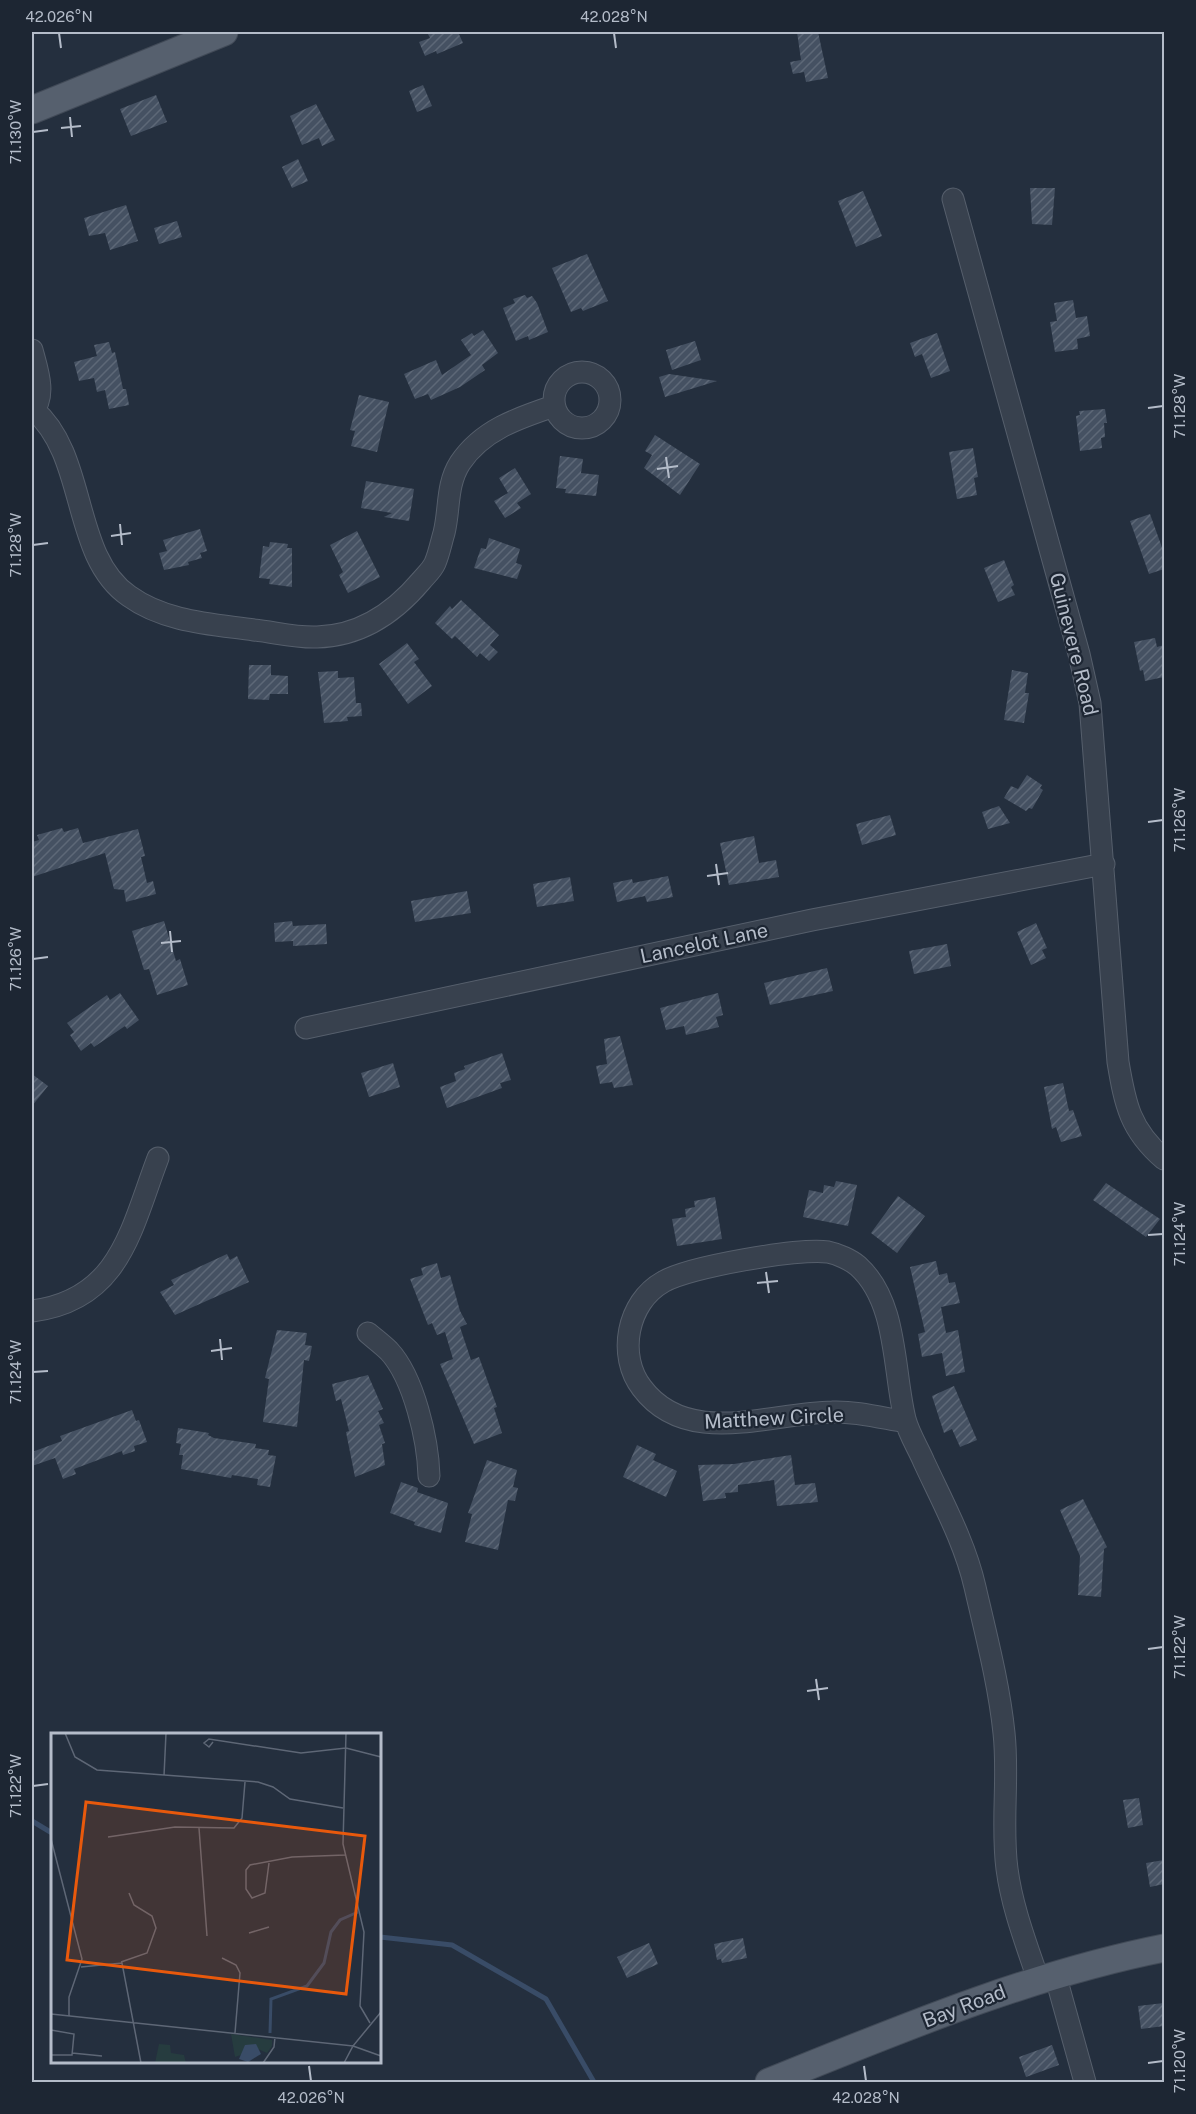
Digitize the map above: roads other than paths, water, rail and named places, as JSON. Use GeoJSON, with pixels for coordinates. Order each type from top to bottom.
{"type":"FeatureCollection","features":[{"type":"Feature","properties":{"kind":"main road"},"geometry":{"type":"LineString","coordinates":[[32,110],[224,32]]}},
{"type":"Feature","properties":{"kind":"main road","name":"Bay Road"},"geometry":{"type":"LineString","coordinates":[[769,2082],[1046,1977],[1164,1948]]}},
{"type":"Feature","properties":{"kind":"street","name":"Guinevere Road"},"geometry":{"type":"LineString","coordinates":[[953,199],[1087,687],[1096,758],[1118,1062],[1124,1098],[1136,1127],[1151,1148],[1164,1159]]}},
{"type":"Feature","properties":{"kind":"street"},"geometry":{"type":"LineString","coordinates":[[32,350],[39,384],[33,411],[52,428],[66,459],[94,546],[109,578],[128,596],[155,611],[192,621],[316,637],[346,633],[378,620],[407,597],[434,566],[445,530],[449,489],[459,465],[471,449],[487,434],[506,423],[554,406]]}},
{"type":"Feature","properties":{"kind":"street","name":"Lancelot Lane"},"geometry":{"type":"LineString","coordinates":[[306,1028],[812,920],[1104,864]]}},
{"type":"Feature","properties":{"kind":"street"},"geometry":{"type":"LineString","coordinates":[[32,1311],[58,1307],[76,1299],[95,1286],[114,1267],[158,1158]]}},
{"type":"Feature","properties":{"kind":"street","name":"Matthew Circle"},"geometry":{"type":"LineString","coordinates":[[906,1422],[836,1412],[709,1424],[682,1420],[658,1407],[639,1385],[628,1358],[629,1329],[640,1303],[660,1282],[689,1270],[806,1251],[832,1253],[856,1264],[874,1284],[885,1311],[906,1422],[960,1539],[975,1584],[1005,1735],[1006,1867],[1015,1911],[1046,1977],[1085,2082]]}},
{"type":"Feature","properties":{"kind":"street"},"geometry":{"type":"LineString","coordinates":[[368,1333],[390,1352],[412,1393],[424,1436],[429,1476]]}},
{"type":"Feature","properties":{"kind":"waterway"},"geometry":{"type":"LineString","coordinates":[[32,1821],[51,1832]]}},
{"type":"Feature","properties":{"kind":"waterway"},"geometry":{"type":"LineString","coordinates":[[381,1937],[452,1945],[546,1999],[594,2082]]}}]}
